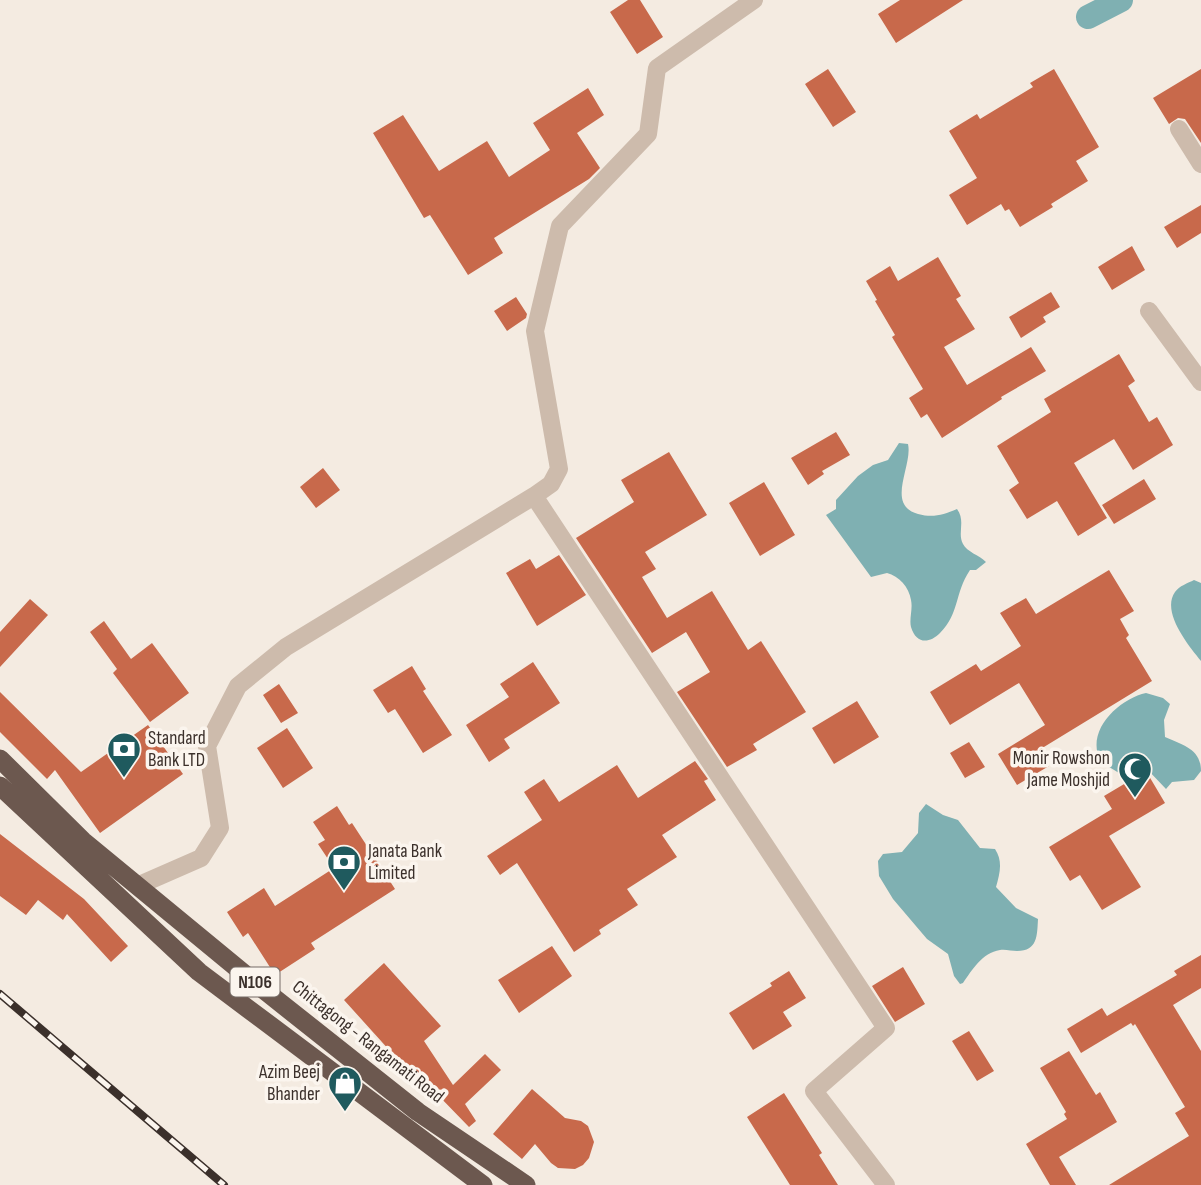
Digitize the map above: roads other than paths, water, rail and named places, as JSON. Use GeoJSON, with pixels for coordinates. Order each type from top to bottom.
{"type":"FeatureCollection","features":[{"type":"Feature","properties":{"kind":"highway","name":"Chittagong - Rangamati Road"},"geometry":{"type":"LineString","coordinates":[[0,759],[83,841],[254,982],[418,1111],[526,1185]]}},
{"type":"Feature","properties":{"kind":"highway","name":"N106"},"geometry":{"type":"LineString","coordinates":[[0,786],[199,972],[483,1185]]}},
{"type":"Feature","properties":{"kind":"street"},"geometry":{"type":"LineString","coordinates":[[137,886],[201,858],[220,828],[207,746],[238,687],[286,647],[551,484],[559,469],[535,331],[560,226],[648,134],[657,68],[754,0]]}},
{"type":"Feature","properties":{"kind":"street"},"geometry":{"type":"LineString","coordinates":[[1179,129],[1201,164]]}},
{"type":"Feature","properties":{"kind":"street"},"geometry":{"type":"LineString","coordinates":[[1149,311],[1201,382]]}},
{"type":"Feature","properties":{"kind":"street"},"geometry":{"type":"LineString","coordinates":[[534,496],[886,1028],[814,1091],[886,1185]]}},
{"type":"Feature","properties":{"kind":"water"},"geometry":{"type":"Polygon","coordinates":[[[899,443],[908,444],[902,494],[908,509],[928,516],[957,509],[961,518],[963,544],[986,562],[976,570],[970,570],[961,587],[951,618],[936,637],[927,640],[919,639],[913,633],[911,600],[903,583],[887,573],[871,577],[826,515],[836,509],[836,500],[858,476],[873,465],[888,460],[899,443]]]}},
{"type":"Feature","properties":{"kind":"water"},"geometry":{"type":"Polygon","coordinates":[[[1194,580],[1201,583],[1201,661],[1178,628],[1171,609],[1175,592],[1194,580]]]}},
{"type":"Feature","properties":{"kind":"water"},"geometry":{"type":"Polygon","coordinates":[[[1146,693],[1163,698],[1170,704],[1164,720],[1165,737],[1184,745],[1198,758],[1201,771],[1194,780],[1172,782],[1166,789],[1146,768],[1119,773],[1101,762],[1097,739],[1107,718],[1125,702],[1146,693]]]}},
{"type":"Feature","properties":{"kind":"water"},"geometry":{"type":"Polygon","coordinates":[[[926,804],[943,815],[958,820],[980,848],[995,849],[1000,863],[996,887],[1016,908],[1038,919],[1033,945],[1024,950],[1000,950],[988,955],[960,984],[954,976],[948,954],[927,939],[893,899],[879,876],[878,861],[883,854],[902,852],[918,833],[919,813],[926,804]]]}},
{"type":"Feature","properties":{"kind":"waterway"},"geometry":{"type":"LineString","coordinates":[[1088,17],[1121,0]]}},
{"type":"Feature","properties":{"kind":"railway"},"geometry":{"type":"LineString","coordinates":[[0,994],[224,1185]]}},
{"type":"Feature","properties":{"kind":"place","name":"Standard Bank LTD"},"geometry":{"type":"Point","coordinates":[124,779]}},
{"type":"Feature","properties":{"kind":"place","name":"Monir Rowshon Jame Moshjid"},"geometry":{"type":"Point","coordinates":[1135,799]}},
{"type":"Feature","properties":{"kind":"place","name":"Janata Bank Limited"},"geometry":{"type":"Point","coordinates":[344,892]}},
{"type":"Feature","properties":{"kind":"place","name":"Azim Beej Bhander"},"geometry":{"type":"Point","coordinates":[345,1113]}}]}
